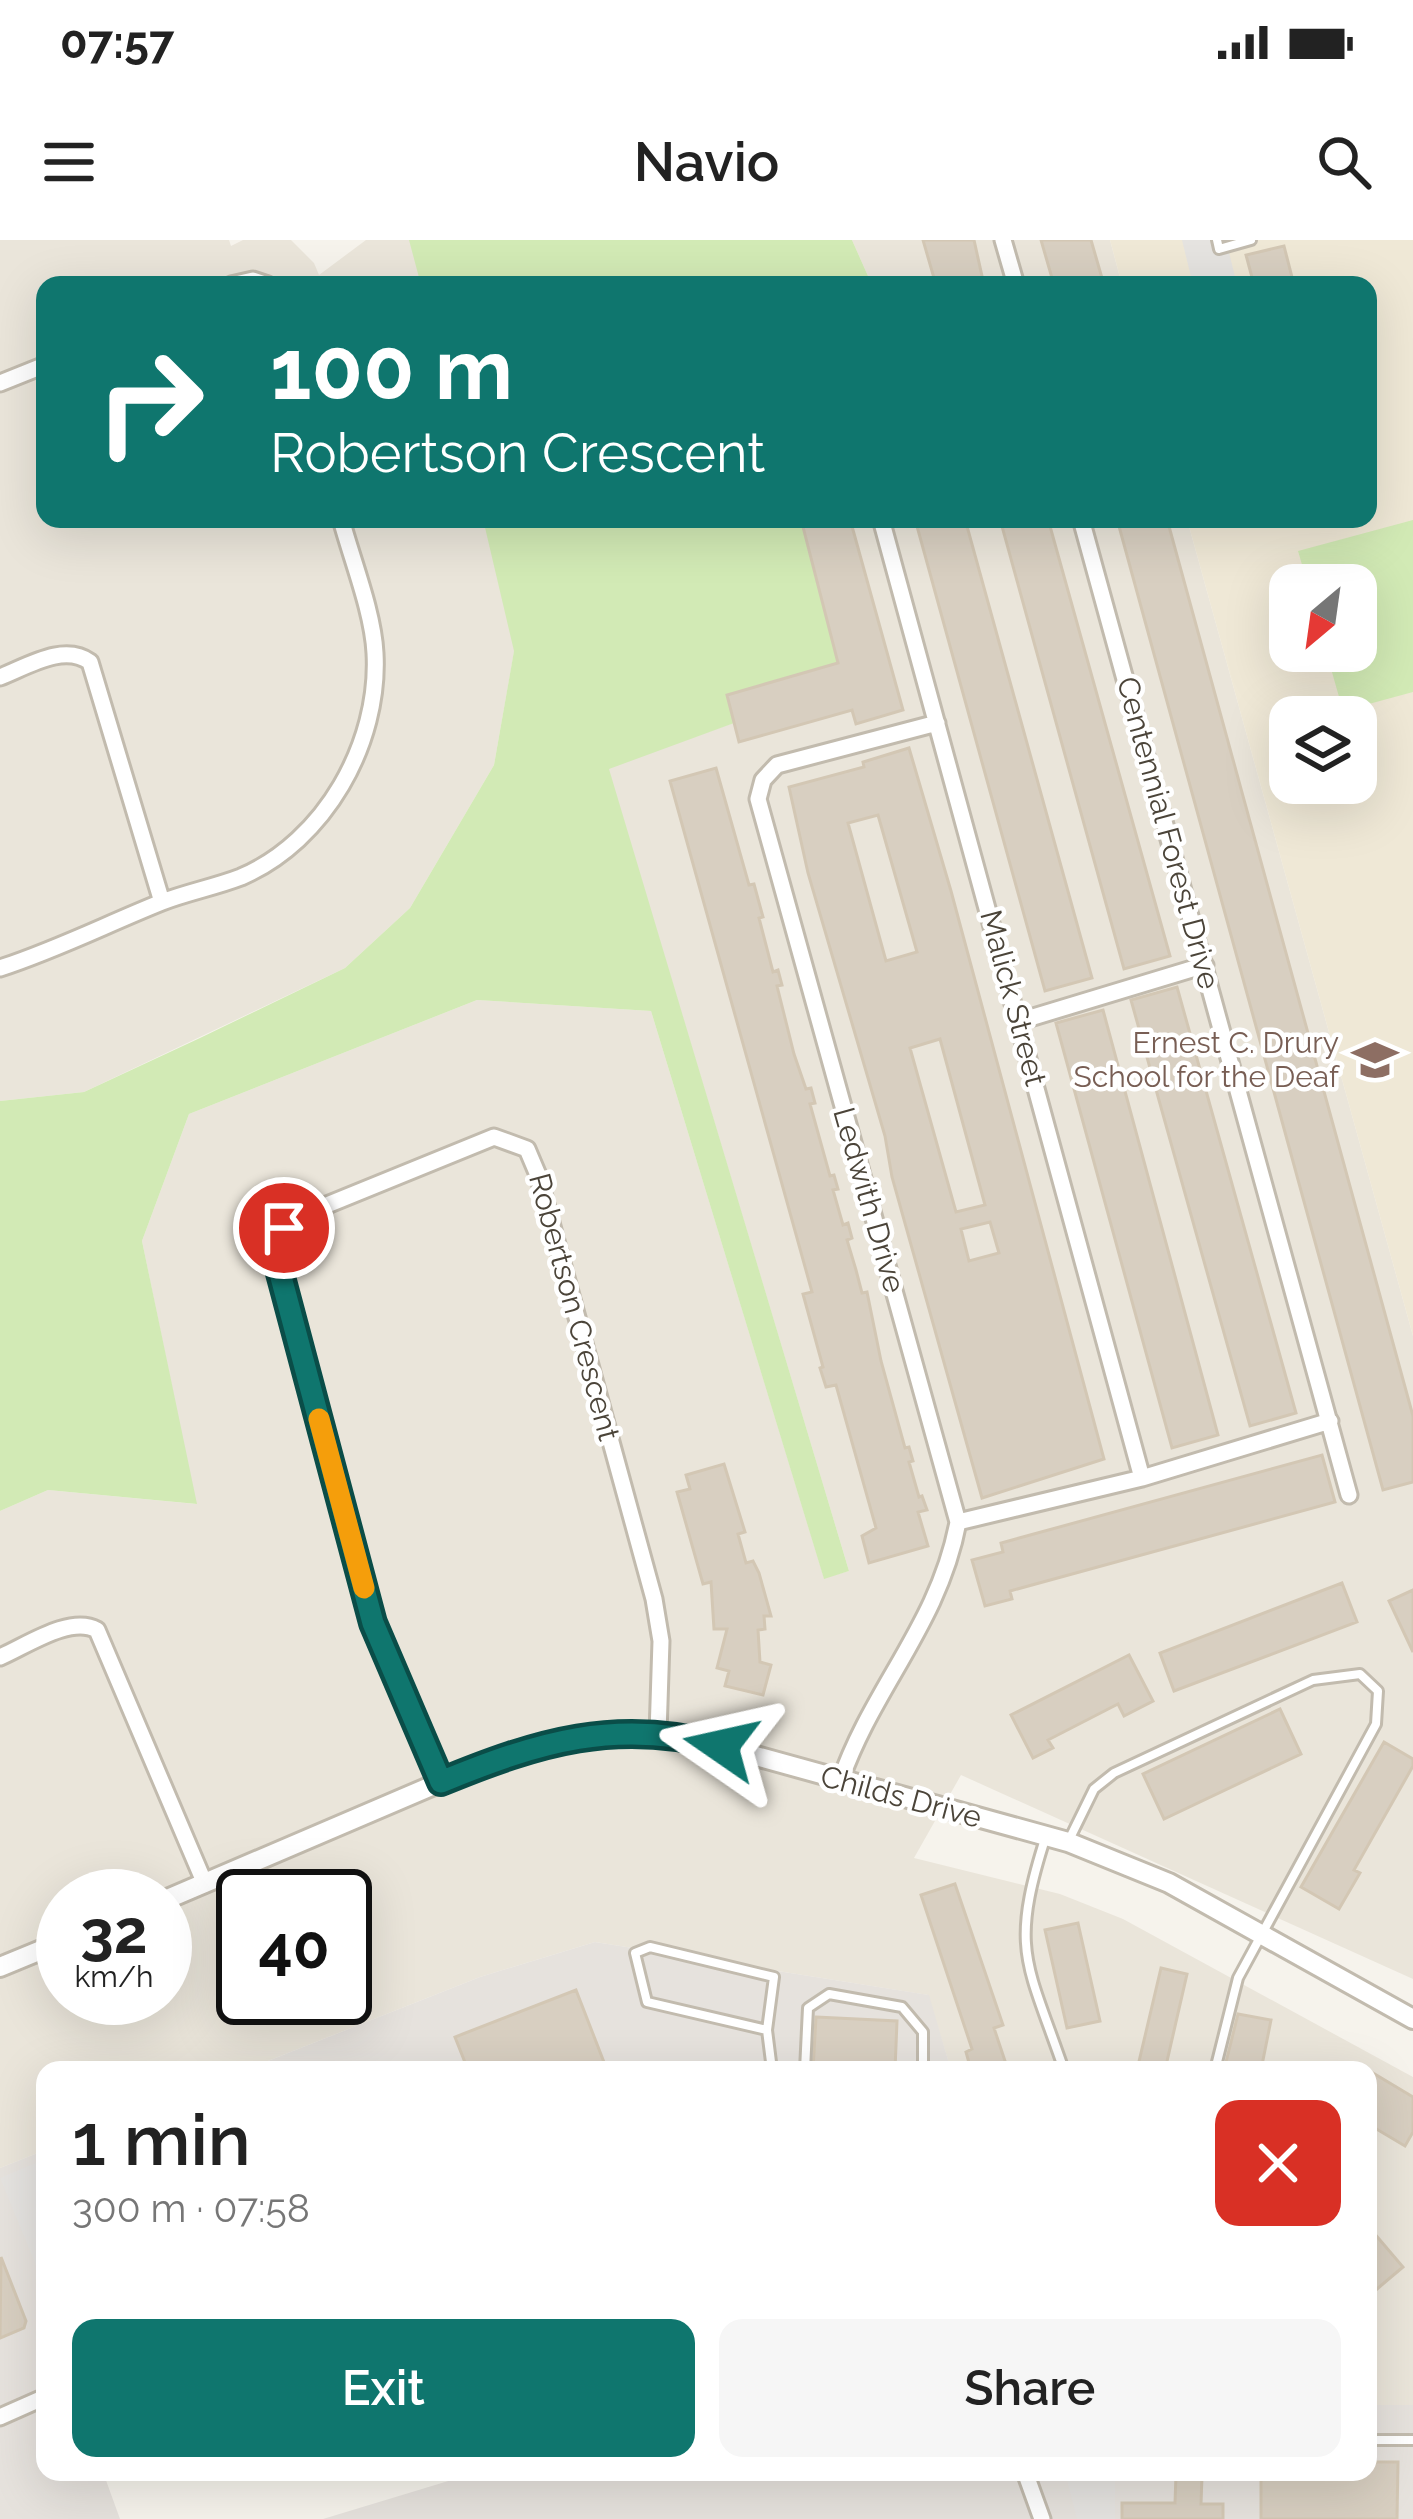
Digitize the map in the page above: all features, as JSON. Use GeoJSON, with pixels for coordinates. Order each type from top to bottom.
{"type":"FeatureCollection","features":[{"type":"Feature","properties":{"kind":"street"},"geometry":{"type":"LineString","coordinates":[[1004,240],[1014,276]]}},
{"type":"Feature","properties":{"kind":"street"},"geometry":{"type":"LineString","coordinates":[[0,383],[36,369]]}},
{"type":"Feature","properties":{"kind":"street"},"geometry":{"type":"LineString","coordinates":[[0,968],[55,951],[162,902],[243,876],[298,841],[352,769],[367,721],[375,649],[343,528]]}},
{"type":"Feature","properties":{"kind":"street","name":"Malick Street"},"geometry":{"type":"LineString","coordinates":[[883,528],[1142,1478]]}},
{"type":"Feature","properties":{"kind":"street","name":"Centennial Forest Drive"},"geometry":{"type":"LineString","coordinates":[[1084,528],[1349,1496]]}},
{"type":"Feature","properties":{"kind":"street"},"geometry":{"type":"LineString","coordinates":[[0,677],[66,653],[79,654],[90,662],[162,902]]}},
{"type":"Feature","properties":{"kind":"street","name":"Ledwith Drive"},"geometry":{"type":"LineString","coordinates":[[840,1782],[851,1751],[941,1590],[958,1522],[758,799],[763,781],[777,765],[937,723]]}},
{"type":"Feature","properties":{"kind":"street"},"geometry":{"type":"LineString","coordinates":[[1020,1021],[1205,965]]}},
{"type":"Feature","properties":{"kind":"street","name":"Robertson Crescent"},"geometry":{"type":"LineString","coordinates":[[441,1782],[373,1623],[274,1246],[295,1218],[494,1137],[527,1149],[538,1174],[654,1599],[661,1641],[658,1734]]}},
{"type":"Feature","properties":{"kind":"street"},"geometry":{"type":"LineString","coordinates":[[958,1522],[1142,1478],[1330,1421]]}},
{"type":"Feature","properties":{"kind":"street"},"geometry":{"type":"LineString","coordinates":[[0,1657],[73,1624],[97,1630],[205,1883]]}},
{"type":"Feature","properties":{"kind":"street","name":"Childs Drive"},"geometry":{"type":"LineString","coordinates":[[192,1889],[441,1782],[551,1743],[601,1733],[687,1737],[1068,1842],[1169,1883],[1413,2019]]}},
{"type":"Feature","properties":{"kind":"street"},"geometry":{"type":"LineString","coordinates":[[0,1966],[36,1952]]}},
{"type":"Feature","properties":{"kind":"street"},"geometry":{"type":"LineString","coordinates":[[0,2417],[36,2401]]}},
{"type":"Feature","properties":{"kind":"street"},"geometry":{"type":"LineString","coordinates":[[1028,2481],[1042,2519]]}},
{"type":"Feature","properties":{"kind":"lane"},"geometry":{"type":"LineString","coordinates":[[1217,240],[1220,248],[1250,240]]}},
{"type":"Feature","properties":{"kind":"lane"},"geometry":{"type":"LineString","coordinates":[[1068,1842],[1094,1790],[1114,1773],[1312,1681],[1360,1674],[1378,1691],[1376,1724],[1260,1935],[1229,2003],[1217,2061]]}},
{"type":"Feature","properties":{"kind":"lane"},"geometry":{"type":"LineString","coordinates":[[1046,1836],[1028,1892],[1023,1950],[1061,2061]]}},
{"type":"Feature","properties":{"kind":"lane"},"geometry":{"type":"LineString","coordinates":[[767,2030],[647,2002],[635,1953],[650,1947],[775,1977],[767,2030],[771,2061]]}},
{"type":"Feature","properties":{"kind":"lane"},"geometry":{"type":"LineString","coordinates":[[805,2061],[808,2008],[829,1994],[902,2007],[923,2032],[923,2061]]}},
{"type":"Feature","properties":{"kind":"lane"},"geometry":{"type":"LineString","coordinates":[[1377,2440],[1413,2440]]}},
{"type":"Feature","properties":{"kind":"shaded area"},"geometry":{"type":"Polygon","coordinates":[[[0,240],[229,240],[231,246],[243,240],[291,240],[319,275],[366,240],[436,240],[445,276],[36,276],[36,528],[509,528],[543,662],[514,652],[494,765],[410,908],[345,968],[84,1092],[0,1101],[0,240]]]}},
{"type":"Feature","properties":{"kind":"shaded area"},"geometry":{"type":"Polygon","coordinates":[[[852,240],[1110,240],[1120,276],[868,276],[852,240]]]}},
{"type":"Feature","properties":{"kind":"shaded area","name":"Ernest C. Drury School for the Deaf"},"geometry":{"type":"Polygon","coordinates":[[[1110,240],[1413,240],[1413,1336],[1189,528],[1377,528],[1377,276],[1120,276],[1110,240]]]}},
{"type":"Feature","properties":{"kind":"shaded area"},"geometry":{"type":"Polygon","coordinates":[[[1182,240],[1226,240],[1235,276],[1191,276],[1182,240]]]}},
{"type":"Feature","properties":{"kind":"shaded area"},"geometry":{"type":"Polygon","coordinates":[[[806,528],[1189,528],[1413,1336],[1413,1979],[961,1775],[914,1858],[1060,1894],[1123,1919],[1413,2077],[1413,2405],[1377,2405],[1377,2061],[948,2061],[928,1995],[595,1942],[480,1977],[372,2020],[372,1869],[216,1869],[216,2025],[359,2025],[268,2061],[36,2061],[36,2154],[0,2168],[0,1511],[48,1490],[196,1504],[142,1241],[189,1114],[477,1000],[651,1011],[824,1578],[849,1571],[608,768],[802,698],[841,655],[827,623],[806,528]]]}},
{"type":"Feature","properties":{"kind":"shaded area"},"geometry":{"type":"Polygon","coordinates":[[[595,1942],[929,1995],[948,2061],[268,2061],[359,2025],[372,2025],[372,2020],[480,1977],[595,1942]]]}},
{"type":"Feature","properties":{"kind":"shaded area"},"geometry":{"type":"Polygon","coordinates":[[[36,2154],[36,2481],[106,2481],[120,2519],[0,2519],[0,2168],[36,2154]]]}},
{"type":"Feature","properties":{"kind":"shaded area"},"geometry":{"type":"Polygon","coordinates":[[[36,2163],[36,2265],[0,2178],[36,2163]]]}},
{"type":"Feature","properties":{"kind":"shaded area"},"geometry":{"type":"Polygon","coordinates":[[[1377,2405],[1413,2405],[1413,2519],[323,2519],[448,2481],[1377,2481],[1377,2405]]]}},
{"type":"Feature","properties":{"kind":"shaded area"},"geometry":{"type":"Polygon","coordinates":[[[1067,2481],[1115,2481],[1115,2519],[1077,2519],[1067,2481]]]}},
{"type":"Feature","properties":{"kind":"green space"},"geometry":{"type":"Polygon","coordinates":[[[409,240],[852,240],[868,276],[419,276],[409,240]]]}},
{"type":"Feature","properties":{"kind":"green space"},"geometry":{"type":"Polygon","coordinates":[[[1413,520],[1413,692],[1377,702],[1377,696],[1339,696],[1332,672],[1377,672],[1377,564],[1302,564],[1298,551],[1413,520]]]}},
{"type":"Feature","properties":{"kind":"green space"},"geometry":{"type":"Polygon","coordinates":[[[485,528],[806,528],[827,623],[841,656],[831,674],[802,698],[609,769],[849,1571],[824,1579],[651,1011],[477,1000],[189,1114],[142,1241],[197,1504],[48,1490],[0,1511],[0,1101],[84,1092],[345,968],[410,908],[494,765],[514,651],[485,528]]]}},
{"type":"Feature","properties":{"kind":"building"},"geometry":{"type":"Polygon","coordinates":[[[923,240],[974,240],[982,276],[933,276],[923,240]]]}},
{"type":"Feature","properties":{"kind":"building"},"geometry":{"type":"Polygon","coordinates":[[[1041,240],[1091,240],[1101,276],[1051,276],[1041,240]]]}},
{"type":"Feature","properties":{"kind":"building"},"geometry":{"type":"Polygon","coordinates":[[[1284,246],[1292,276],[1252,276],[1246,255],[1284,246]]]}},
{"type":"Feature","properties":{"kind":"building"},"geometry":{"type":"Polygon","coordinates":[[[803,528],[852,528],[903,710],[856,724],[852,710],[739,742],[727,695],[838,663],[803,528]]]}},
{"type":"Feature","properties":{"kind":"building"},"geometry":{"type":"Polygon","coordinates":[[[917,528],[967,528],[1092,978],[1045,991],[917,528]]]}},
{"type":"Feature","properties":{"kind":"building"},"geometry":{"type":"Polygon","coordinates":[[[1002,528],[1051,528],[1170,956],[1124,969],[1002,528]]]}},
{"type":"Feature","properties":{"kind":"building"},"geometry":{"type":"Polygon","coordinates":[[[1119,528],[1169,528],[1413,1416],[1413,1482],[1383,1490],[1119,528]]]}},
{"type":"Feature","properties":{"kind":"building"},"geometry":{"type":"Polygon","coordinates":[[[909,748],[1104,1459],[982,1498],[892,1177],[885,1136],[808,873],[789,787],[864,767],[863,762],[909,748]],[[878,815],[848,823],[886,961],[917,952],[878,815]],[[940,1039],[910,1048],[956,1212],[985,1205],[940,1039]],[[990,1222],[961,1229],[969,1261],[999,1253],[990,1222]]]}},
{"type":"Feature","properties":{"kind":"building"},"geometry":{"type":"Polygon","coordinates":[[[716,768],[749,885],[754,884],[773,972],[778,970],[782,985],[777,986],[794,1054],[806,1089],[811,1088],[815,1103],[810,1104],[838,1189],[833,1190],[843,1225],[848,1223],[852,1238],[847,1240],[862,1293],[867,1292],[881,1361],[905,1448],[909,1447],[913,1461],[909,1462],[919,1497],[927,1510],[918,1512],[928,1546],[869,1563],[862,1536],[876,1528],[836,1385],[826,1387],[820,1368],[803,1294],[812,1292],[670,781],[716,768]]]}},
{"type":"Feature","properties":{"kind":"building"},"geometry":{"type":"Polygon","coordinates":[[[1177,987],[1296,1413],[1250,1426],[1131,1000],[1177,987]]]}},
{"type":"Feature","properties":{"kind":"building"},"geometry":{"type":"Polygon","coordinates":[[[1103,1010],[1218,1435],[1172,1448],[1056,1023],[1103,1010]]]}},
{"type":"Feature","properties":{"kind":"building"},"geometry":{"type":"Polygon","coordinates":[[[1322,1455],[1335,1502],[1010,1591],[1012,1599],[985,1606],[972,1560],[1003,1552],[1001,1543],[1322,1455]]]}},
{"type":"Feature","properties":{"kind":"building"},"geometry":{"type":"Polygon","coordinates":[[[724,1464],[745,1532],[738,1534],[746,1563],[753,1561],[759,1573],[771,1616],[764,1616],[765,1629],[758,1630],[760,1662],[771,1665],[763,1695],[725,1686],[729,1671],[717,1668],[727,1629],[714,1629],[711,1582],[703,1584],[677,1492],[690,1489],[686,1475],[724,1464]]]}},
{"type":"Feature","properties":{"kind":"building"},"geometry":{"type":"Polygon","coordinates":[[[1342,1583],[1357,1622],[1174,1691],[1160,1653],[1342,1583]]]}},
{"type":"Feature","properties":{"kind":"building"},"geometry":{"type":"Polygon","coordinates":[[[1413,1590],[1413,1652],[1389,1601],[1413,1590]]]}},
{"type":"Feature","properties":{"kind":"building"},"geometry":{"type":"Polygon","coordinates":[[[1129,1655],[1153,1701],[1124,1716],[1118,1704],[1048,1740],[1053,1748],[1033,1758],[1011,1715],[1129,1655]]]}},
{"type":"Feature","properties":{"kind":"building"},"geometry":{"type":"Polygon","coordinates":[[[1280,1709],[1301,1754],[1164,1819],[1143,1774],[1280,1709]]]}},
{"type":"Feature","properties":{"kind":"building"},"geometry":{"type":"Polygon","coordinates":[[[1384,1742],[1413,1759],[1413,1766],[1354,1870],[1360,1873],[1339,1909],[1301,1887],[1384,1742]]]}},
{"type":"Feature","properties":{"kind":"building"},"geometry":{"type":"Polygon","coordinates":[[[955,1884],[1003,2025],[994,2028],[1005,2061],[968,2061],[966,2052],[972,2049],[921,1895],[955,1884]]]}},
{"type":"Feature","properties":{"kind":"building"},"geometry":{"type":"Polygon","coordinates":[[[1078,1923],[1100,2021],[1067,2028],[1045,1930],[1078,1923]]]}},
{"type":"Feature","properties":{"kind":"building"},"geometry":{"type":"Polygon","coordinates":[[[1161,1968],[1187,1974],[1167,2061],[1139,2061],[1161,1968]]]}},
{"type":"Feature","properties":{"kind":"building"},"geometry":{"type":"Polygon","coordinates":[[[576,1990],[604,2061],[464,2061],[455,2037],[576,1990]]]}},
{"type":"Feature","properties":{"kind":"building"},"geometry":{"type":"Polygon","coordinates":[[[1238,2014],[1271,2020],[1263,2061],[1226,2061],[1238,2014]]]}},
{"type":"Feature","properties":{"kind":"building"},"geometry":{"type":"Polygon","coordinates":[[[816,2017],[897,2021],[895,2061],[814,2061],[816,2017]]]}},
{"type":"Feature","properties":{"kind":"building"},"geometry":{"type":"Polygon","coordinates":[[[1377,2075],[1413,2097],[1413,2132],[1405,2146],[1377,2129],[1377,2075]]]}},
{"type":"Feature","properties":{"kind":"building"},"geometry":{"type":"Polygon","coordinates":[[[1377,2237],[1403,2267],[1377,2289],[1377,2237]]]}},
{"type":"Feature","properties":{"kind":"building"},"geometry":{"type":"Polygon","coordinates":[[[1,2257],[26,2321],[24,2328],[0,2338],[1,2257]]]}},
{"type":"Feature","properties":{"kind":"building"},"geometry":{"type":"Polygon","coordinates":[[[1377,2462],[1398,2462],[1397,2519],[1261,2519],[1261,2481],[1377,2481],[1377,2462]]]}},
{"type":"Feature","properties":{"kind":"building"},"geometry":{"type":"Polygon","coordinates":[[[1176,2481],[1202,2481],[1201,2504],[1223,2504],[1223,2519],[1122,2519],[1122,2503],[1175,2503],[1176,2481]]]}},
{"type":"Feature","properties":{"kind":"slow traffic"},"geometry":{"type":"LineString","coordinates":[[319,1419],[364,1588]]}},
{"type":"Feature","properties":{"kind":"place","name":"Ernest C. Drury School for the Deaf"},"geometry":{"type":"Point","coordinates":[1375,1060]}},
{"type":"Feature","properties":{"kind":"route"},"geometry":{"type":"LineString","coordinates":[[284,1228],[274,1246],[277,1262],[373,1623],[441,1782],[551,1743],[601,1733],[687,1737],[721,1746]]}}]}
